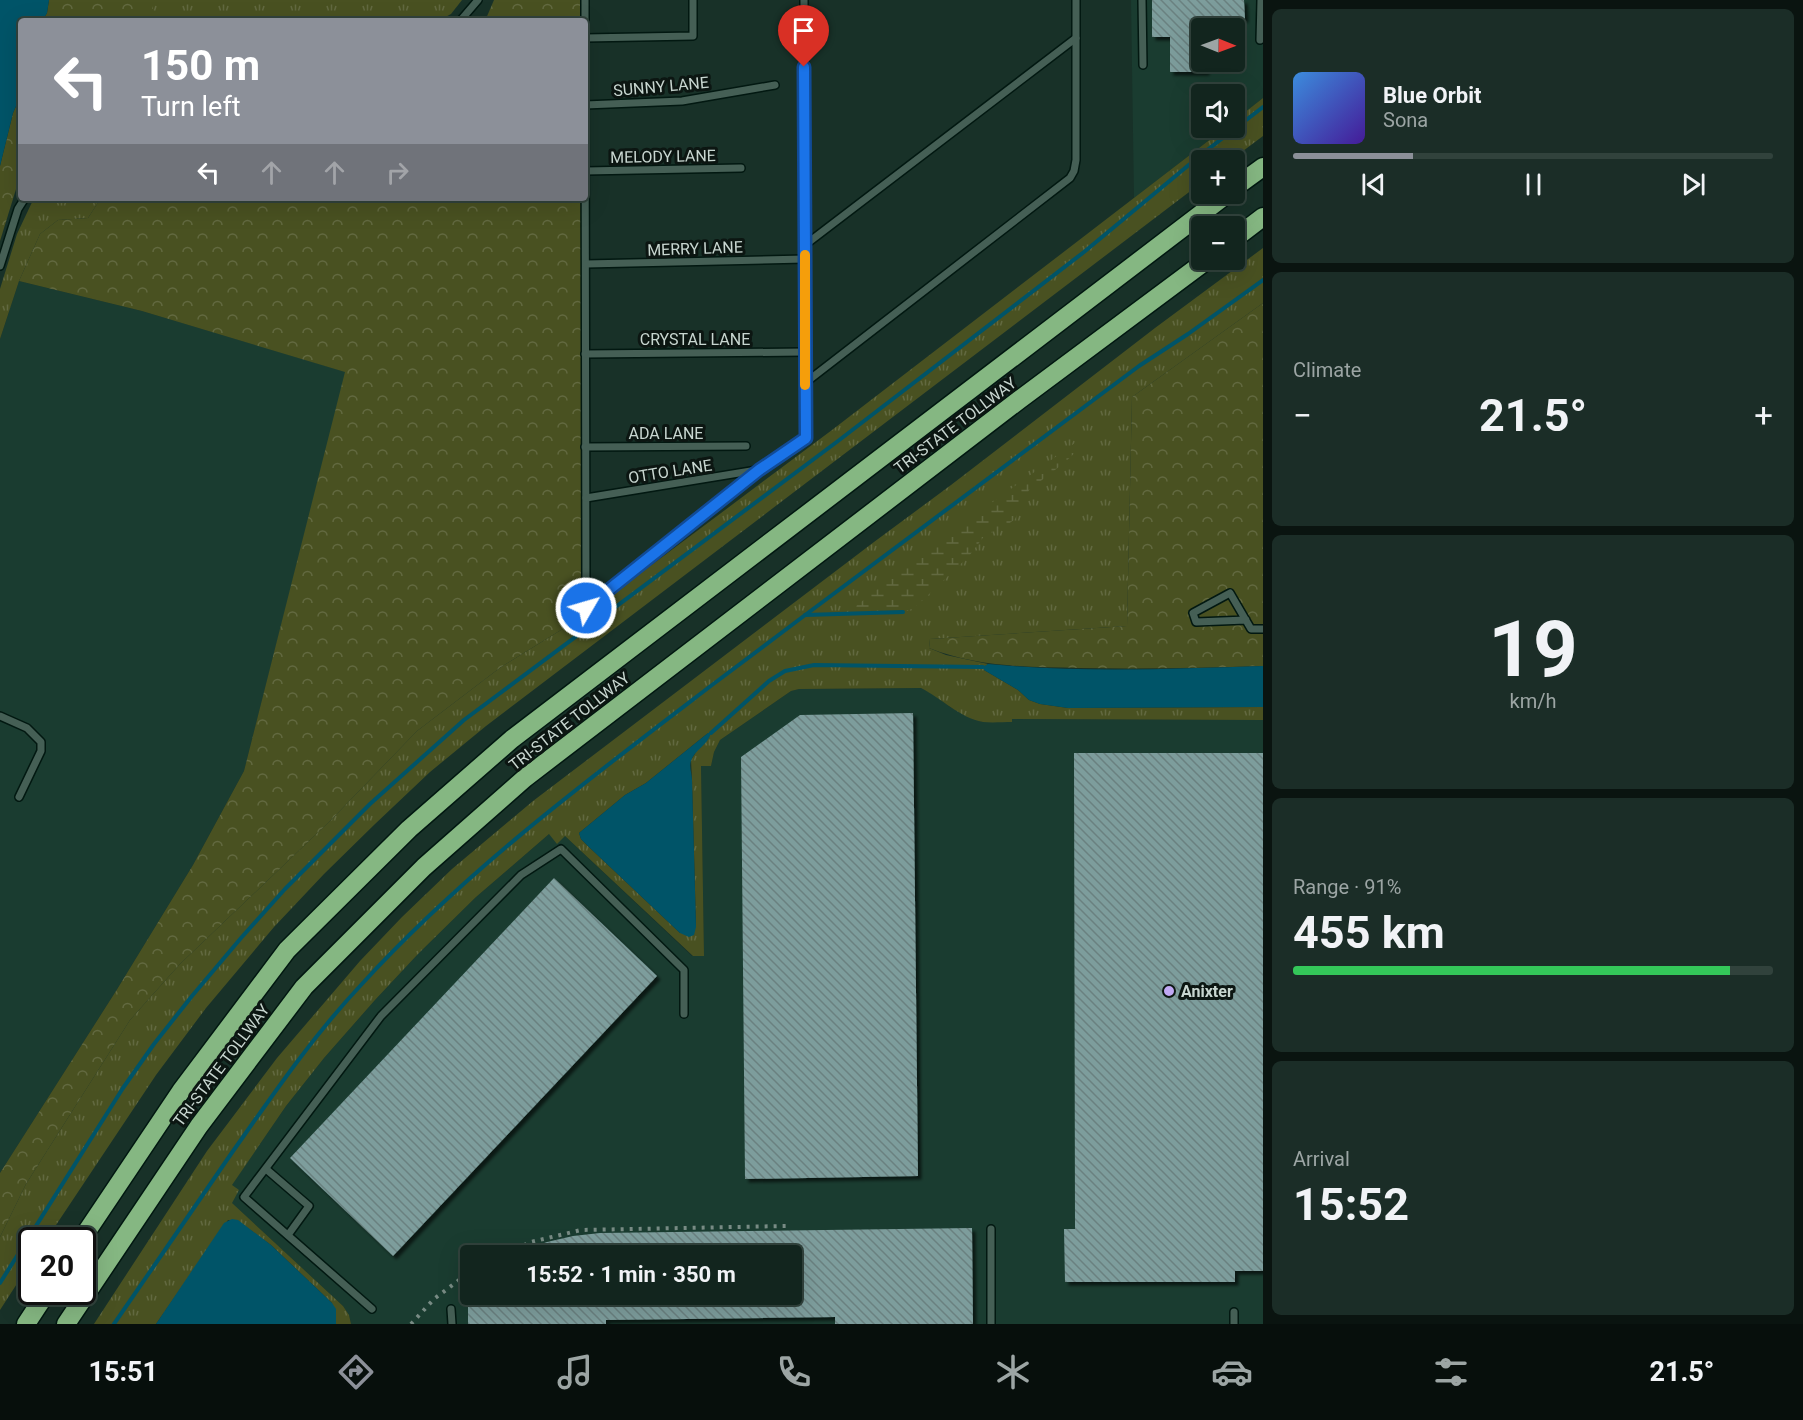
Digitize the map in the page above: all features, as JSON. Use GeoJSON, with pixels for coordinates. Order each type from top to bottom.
{"type":"FeatureCollection","features":[{"type":"Feature","properties":{"kind":"highway"},"geometry":{"type":"LineString","coordinates":[[1245,180],[1263,166]]}},
{"type":"Feature","properties":{"kind":"highway","name":"TRI-STATE TOLLWAY"},"geometry":{"type":"LineString","coordinates":[[90,1227],[181,1091],[287,950],[409,829],[521,732],[1214,204]]}},
{"type":"Feature","properties":{"kind":"highway"},"geometry":{"type":"LineString","coordinates":[[1245,231],[1263,217]]}},
{"type":"Feature","properties":{"kind":"highway","name":"TRI-STATE TOLLWAY"},"geometry":{"type":"LineString","coordinates":[[66,1324],[199,1126],[304,987],[424,867],[525,778],[1010,407],[1194,270]]}},
{"type":"Feature","properties":{"kind":"highway"},"geometry":{"type":"LineString","coordinates":[[26,1324],[38,1305]]}},
{"type":"Feature","properties":{"kind":"lane"},"geometry":{"type":"LineString","coordinates":[[463,18],[478,0]]}},
{"type":"Feature","properties":{"kind":"lane"},"geometry":{"type":"LineString","coordinates":[[585,0],[585,18]]}},
{"type":"Feature","properties":{"kind":"lane"},"geometry":{"type":"LineString","coordinates":[[588,38],[693,36],[693,0]]}},
{"type":"Feature","properties":{"kind":"lane"},"geometry":{"type":"LineString","coordinates":[[585,201],[586,608],[759,470],[806,438],[804,0]]}},
{"type":"Feature","properties":{"kind":"lane"},"geometry":{"type":"LineString","coordinates":[[805,383],[1070,178],[1076,160],[1076,0]]}},
{"type":"Feature","properties":{"kind":"lane"},"geometry":{"type":"LineString","coordinates":[[1142,0],[1143,65]]}},
{"type":"Feature","properties":{"kind":"lane"},"geometry":{"type":"LineString","coordinates":[[1260,40],[1261,0]]}},
{"type":"Feature","properties":{"kind":"lane"},"geometry":{"type":"LineString","coordinates":[[805,245],[1076,38]]}},
{"type":"Feature","properties":{"kind":"lane","name":"SUNNY LANE"},"geometry":{"type":"LineString","coordinates":[[588,105],[682,101],[775,85]]}},
{"type":"Feature","properties":{"kind":"lane","name":"MELODY LANE"},"geometry":{"type":"LineString","coordinates":[[588,171],[741,168]]}},
{"type":"Feature","properties":{"kind":"lane"},"geometry":{"type":"LineString","coordinates":[[0,266],[18,209],[23,201]]}},
{"type":"Feature","properties":{"kind":"lane","name":"MERRY LANE"},"geometry":{"type":"LineString","coordinates":[[586,264],[805,259]]}},
{"type":"Feature","properties":{"kind":"lane","name":"CRYSTAL LANE"},"geometry":{"type":"LineString","coordinates":[[585,354],[805,352]]}},
{"type":"Feature","properties":{"kind":"lane","name":"ADA LANE"},"geometry":{"type":"LineString","coordinates":[[585,447],[746,446]]}},
{"type":"Feature","properties":{"kind":"lane","name":"OTTO LANE"},"geometry":{"type":"LineString","coordinates":[[586,498],[759,470]]}},
{"type":"Feature","properties":{"kind":"lane"},"geometry":{"type":"LineString","coordinates":[[1246,620],[1196,622],[1193,613],[1230,593],[1246,620],[1251,629],[1263,629]]}},
{"type":"Feature","properties":{"kind":"lane"},"geometry":{"type":"LineString","coordinates":[[0,716],[27,728],[41,742],[41,751],[19,797]]}},
{"type":"Feature","properties":{"kind":"lane"},"geometry":{"type":"LineString","coordinates":[[372,1309],[244,1197],[381,1017],[521,875],[561,849],[684,970],[684,1014]]}},
{"type":"Feature","properties":{"kind":"lane"},"geometry":{"type":"LineString","coordinates":[[266,1169],[309,1206],[288,1235]]}},
{"type":"Feature","properties":{"kind":"lane"},"geometry":{"type":"LineString","coordinates":[[991,1229],[991,1324]]}},
{"type":"Feature","properties":{"kind":"lane"},"geometry":{"type":"LineString","coordinates":[[451,1309],[452,1324]]}},
{"type":"Feature","properties":{"kind":"lane"},"geometry":{"type":"LineString","coordinates":[[1234,1312],[1234,1324]]}},
{"type":"Feature","properties":{"kind":"shaded area"},"geometry":{"type":"Polygon","coordinates":[[[1131,0],[1263,0],[1263,98],[1245,112],[1245,84],[1191,84],[1191,138],[1212,138],[1196,150],[1191,150],[1191,154],[1134,198],[1131,0]]]}},
{"type":"Feature","properties":{"kind":"shaded area"},"geometry":{"type":"Polygon","coordinates":[[[19,281],[142,311],[346,372],[244,771],[193,865],[0,1173],[0,339],[19,281]]]}},
{"type":"Feature","properties":{"kind":"shaded area"},"geometry":{"type":"Polygon","coordinates":[[[921,688],[950,707],[982,722],[1012,722],[1012,719],[1263,720],[1263,1324],[351,1324],[349,1315],[343,1306],[224,1196],[286,1106],[375,1000],[476,897],[549,834],[565,836],[692,956],[704,956],[701,766],[711,766],[720,740],[791,691],[799,689],[921,688]]]}},
{"type":"Feature","properties":{"kind":"green space"},"geometry":{"type":"Polygon","coordinates":[[[49,0],[153,0],[153,18],[44,18],[49,0]]]}},
{"type":"Feature","properties":{"kind":"green space"},"geometry":{"type":"Polygon","coordinates":[[[153,0],[462,0],[451,14],[444,18],[153,18],[153,0]]]}},
{"type":"Feature","properties":{"kind":"green space"},"geometry":{"type":"Polygon","coordinates":[[[494,0],[580,0],[581,18],[486,18],[494,0]]]}},
{"type":"Feature","properties":{"kind":"green space"},"geometry":{"type":"Polygon","coordinates":[[[1263,98],[1263,136],[1244,150],[1196,150],[1212,138],[1245,138],[1245,112],[1263,98]]]}},
{"type":"Feature","properties":{"kind":"green space"},"geometry":{"type":"Polygon","coordinates":[[[18,102],[18,183],[0,241],[0,166],[18,102]]]}},
{"type":"Feature","properties":{"kind":"green space"},"geometry":{"type":"Polygon","coordinates":[[[1191,154],[1191,191],[486,726],[430,772],[375,824],[274,927],[206,1008],[156,1075],[55,1227],[18,1227],[18,1282],[0,1310],[0,1237],[26,1184],[130,1020],[180,964],[331,820],[417,731],[501,667],[582,617],[832,430],[1191,154]]]}},
{"type":"Feature","properties":{"kind":"green space"},"geometry":{"type":"Polygon","coordinates":[[[33,201],[99,201],[88,218],[58,220],[40,234],[19,281],[0,339],[0,289],[17,234],[33,201]]]}},
{"type":"Feature","properties":{"kind":"green space"},"geometry":{"type":"Polygon","coordinates":[[[99,201],[581,201],[582,617],[501,667],[417,731],[331,820],[180,964],[130,1020],[26,1184],[0,1237],[0,1173],[193,865],[244,771],[345,372],[142,311],[19,281],[40,234],[58,220],[88,218],[99,201]]]}},
{"type":"Feature","properties":{"kind":"green space"},"geometry":{"type":"Polygon","coordinates":[[[1263,248],[1263,303],[1132,397],[1127,626],[930,639],[929,648],[946,655],[988,664],[984,670],[1018,690],[1029,700],[1040,704],[1068,708],[1263,707],[1263,720],[1012,719],[1012,722],[986,722],[966,716],[921,688],[799,689],[791,691],[720,740],[711,766],[701,766],[704,956],[693,956],[565,836],[557,844],[549,834],[476,897],[418,954],[324,1058],[286,1106],[232,1185],[239,1190],[232,1203],[343,1306],[349,1315],[351,1324],[336,1324],[332,1303],[271,1245],[238,1221],[228,1220],[156,1324],[94,1324],[207,1151],[277,1058],[360,961],[402,917],[452,869],[533,801],[1233,270],[1245,270],[1245,261],[1263,248]],[[708,733],[646,783],[625,795],[579,833],[581,839],[590,848],[680,933],[696,927],[691,760],[708,733]]]}},
{"type":"Feature","properties":{"kind":"green space"},"geometry":{"type":"Polygon","coordinates":[[[1263,303],[1263,666],[1060,668],[1022,666],[966,659],[929,648],[930,639],[1127,626],[1132,397],[1263,303]]]}},
{"type":"Feature","properties":{"kind":"green space"},"geometry":{"type":"Polygon","coordinates":[[[1079,440],[1079,449],[1029,490],[1015,519],[1003,528],[985,535],[969,556],[912,609],[903,612],[842,614],[856,606],[937,542],[1079,440]]]}},
{"type":"Feature","properties":{"kind":"water"},"geometry":{"type":"Polygon","coordinates":[[[0,0],[49,0],[44,18],[18,18],[18,102],[0,166],[0,0]]]}},
{"type":"Feature","properties":{"kind":"water"},"geometry":{"type":"Polygon","coordinates":[[[988,664],[1091,669],[1263,666],[1263,707],[1068,708],[1040,704],[1029,700],[1018,690],[984,670],[983,667],[988,664]]]}},
{"type":"Feature","properties":{"kind":"water"},"geometry":{"type":"Polygon","coordinates":[[[708,733],[711,733],[690,763],[696,927],[694,935],[689,937],[680,933],[590,848],[581,839],[579,833],[625,795],[646,783],[708,733]]]}},
{"type":"Feature","properties":{"kind":"water"},"geometry":{"type":"Polygon","coordinates":[[[232,1219],[238,1220],[271,1245],[332,1303],[336,1309],[336,1324],[156,1324],[224,1223],[232,1219]]]}},
{"type":"Feature","properties":{"kind":"building"},"geometry":{"type":"Polygon","coordinates":[[[1152,0],[1244,0],[1245,18],[1191,18],[1191,72],[1170,72],[1170,37],[1152,37],[1152,0]]]}},
{"type":"Feature","properties":{"kind":"building"},"geometry":{"type":"Polygon","coordinates":[[[913,713],[918,1176],[745,1179],[741,757],[800,715],[913,713]]]}},
{"type":"Feature","properties":{"kind":"building","name":"Anixter"},"geometry":{"type":"Polygon","coordinates":[[[1074,753],[1263,753],[1263,1271],[1235,1271],[1235,1282],[1065,1282],[1064,1229],[1075,1229],[1074,753]]]}},
{"type":"Feature","properties":{"kind":"building"},"geometry":{"type":"Polygon","coordinates":[[[554,878],[657,976],[393,1256],[290,1158],[554,878]]]}},
{"type":"Feature","properties":{"kind":"building"},"geometry":{"type":"Polygon","coordinates":[[[972,1228],[973,1324],[835,1324],[835,1317],[606,1320],[606,1324],[468,1324],[468,1305],[802,1305],[802,1245],[538,1245],[573,1236],[600,1233],[972,1228]]]}},
{"type":"Feature","properties":{"kind":"waterway"},"geometry":{"type":"LineString","coordinates":[[0,1283],[123,1088],[154,1044],[241,938],[285,889],[370,804],[464,720],[838,441],[1084,252],[1202,154],[1263,107]]}},
{"type":"Feature","properties":{"kind":"waterway"},"geometry":{"type":"LineString","coordinates":[[114,1324],[231,1154],[309,1046],[361,985],[442,904],[574,791],[712,685],[1139,366],[1263,280]]}},
{"type":"Feature","properties":{"kind":"waterway"},"geometry":{"type":"LineString","coordinates":[[805,615],[903,612]]}},
{"type":"Feature","properties":{"kind":"waterway"},"geometry":{"type":"LineString","coordinates":[[711,733],[769,681],[785,671],[814,665],[983,667]]}},
{"type":"Feature","properties":{"kind":"railway"},"geometry":{"type":"LineString","coordinates":[[524,1245],[581,1230],[786,1226]]}},
{"type":"Feature","properties":{"kind":"railway"},"geometry":{"type":"LineString","coordinates":[[411,1324],[434,1299],[460,1279]]}},
{"type":"Feature","properties":{"kind":"slow traffic"},"geometry":{"type":"LineString","coordinates":[[805,255],[805,385]]}},
{"type":"Feature","properties":{"kind":"place","name":"Anixter"},"geometry":{"type":"Point","coordinates":[1169,991]}},
{"type":"Feature","properties":{"kind":"route"},"geometry":{"type":"LineString","coordinates":[[586,608],[759,470],[806,438],[804,67]]}}]}
